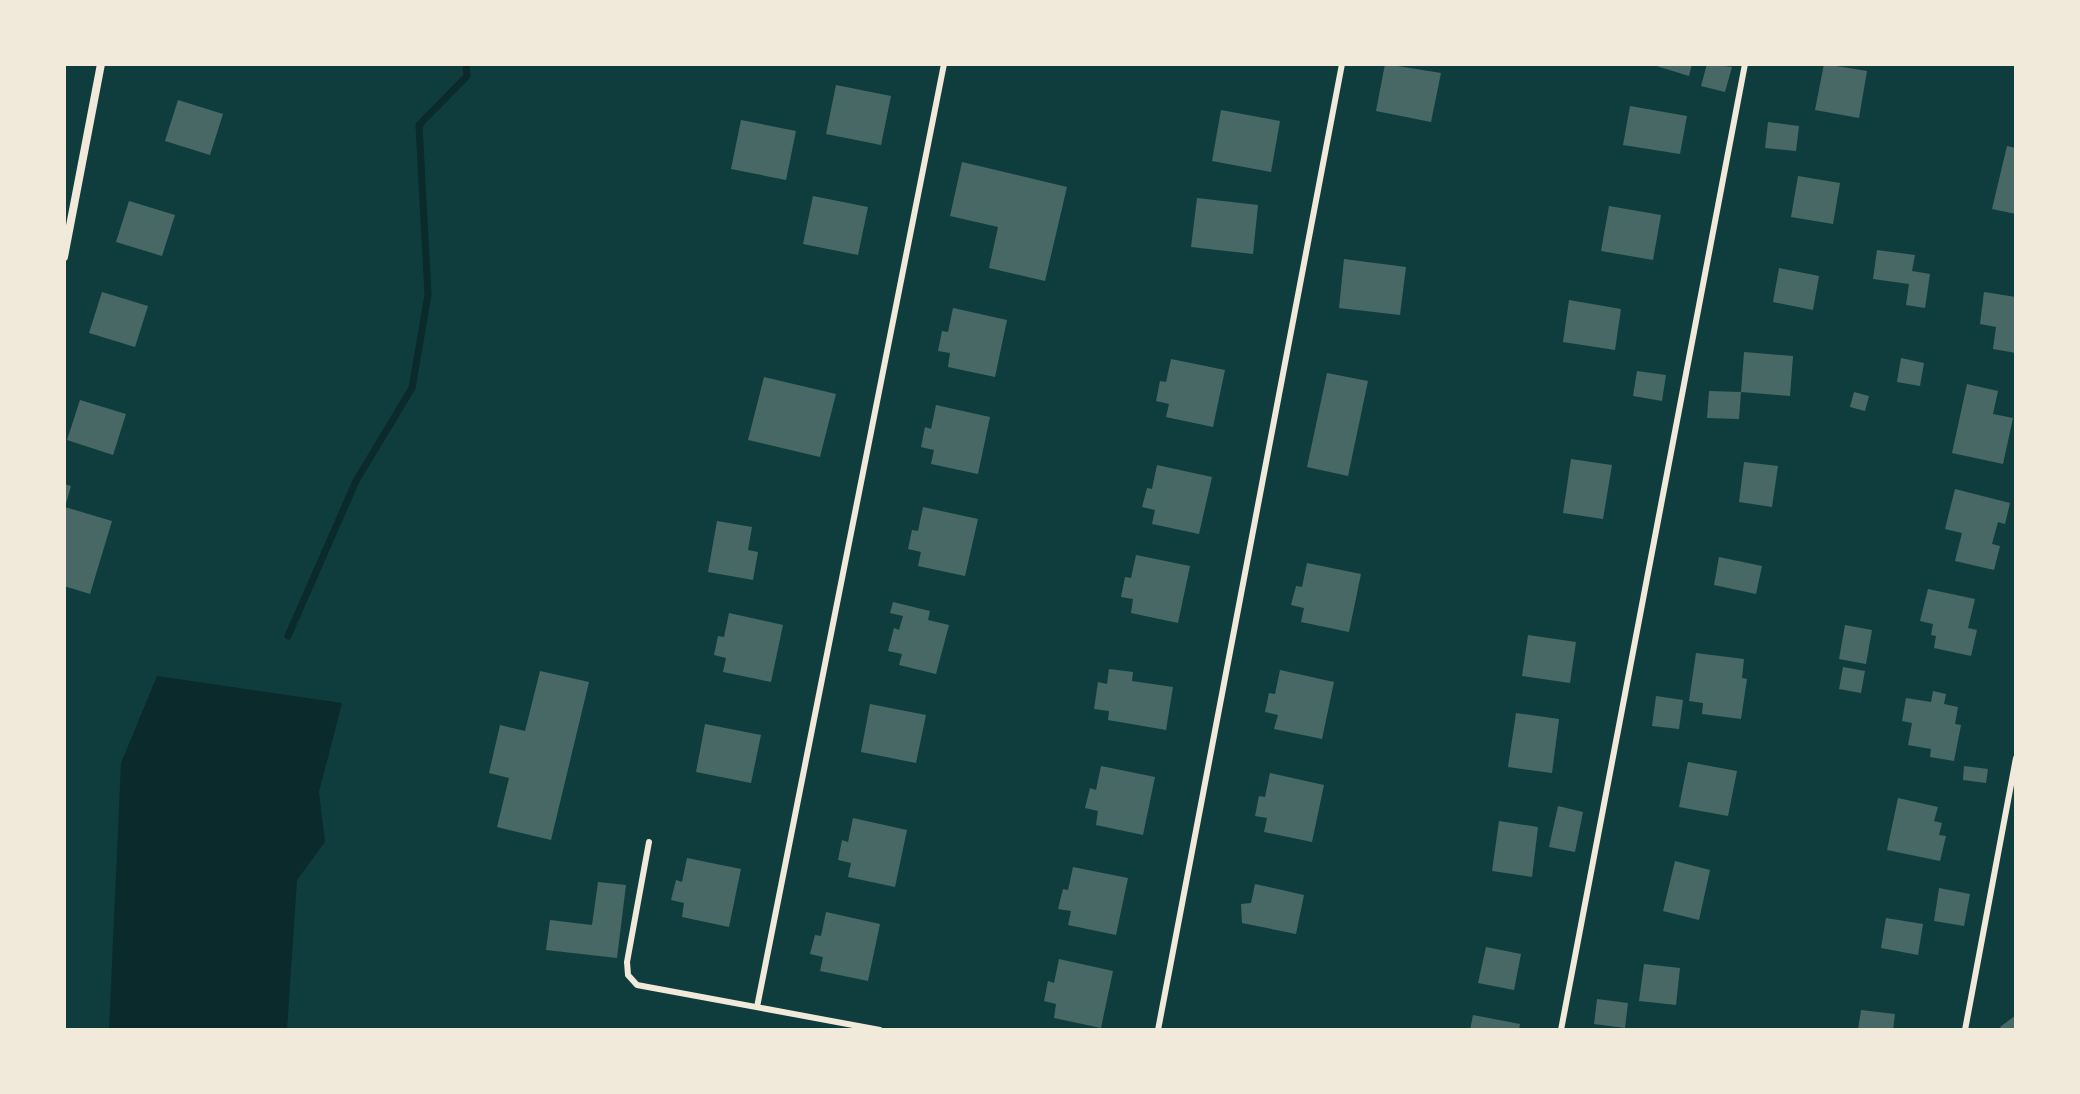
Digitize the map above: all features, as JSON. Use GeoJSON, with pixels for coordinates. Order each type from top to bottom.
{"type":"FeatureCollection","features":[{"type":"Feature","properties":{"kind":"street"},"geometry":{"type":"LineString","coordinates":[[64,257],[98,94],[101,64]]}},
{"type":"Feature","properties":{"kind":"lane"},"geometry":{"type":"LineString","coordinates":[[757,1007],[944,64]]}},
{"type":"Feature","properties":{"kind":"lane"},"geometry":{"type":"LineString","coordinates":[[1158,1030],[1342,64]]}},
{"type":"Feature","properties":{"kind":"lane"},"geometry":{"type":"LineString","coordinates":[[1561,1030],[1745,64]]}},
{"type":"Feature","properties":{"kind":"lane"},"geometry":{"type":"LineString","coordinates":[[1965,1030],[2016,758]]}},
{"type":"Feature","properties":{"kind":"lane"},"geometry":{"type":"LineString","coordinates":[[649,842],[631,928],[628,975],[637,985],[880,1030]]}},
{"type":"Feature","properties":{"kind":"water"},"geometry":{"type":"Polygon","coordinates":[[[157,676],[342,703],[319,792],[325,842],[297,880],[287,1030],[109,1030],[121,763],[157,676]]]}},
{"type":"Feature","properties":{"kind":"building"},"geometry":{"type":"Polygon","coordinates":[[[1385,64],[1441,73],[1431,122],[1376,111],[1385,64]]]}},
{"type":"Feature","properties":{"kind":"building"},"geometry":{"type":"Polygon","coordinates":[[[1650,64],[1692,64],[1689,76],[1650,64]]]}},
{"type":"Feature","properties":{"kind":"building"},"geometry":{"type":"Polygon","coordinates":[[[1707,64],[1732,67],[1725,92],[1701,86],[1707,64]]]}},
{"type":"Feature","properties":{"kind":"building"},"geometry":{"type":"Polygon","coordinates":[[[1824,64],[1867,71],[1859,118],[1815,110],[1824,64]]]}},
{"type":"Feature","properties":{"kind":"building"},"geometry":{"type":"Polygon","coordinates":[[[836,85],[891,96],[881,145],[826,134],[836,85]]]}},
{"type":"Feature","properties":{"kind":"building"},"geometry":{"type":"Polygon","coordinates":[[[178,100],[223,114],[210,155],[165,141],[178,100]]]}},
{"type":"Feature","properties":{"kind":"building"},"geometry":{"type":"Polygon","coordinates":[[[1630,106],[1687,116],[1680,154],[1623,145],[1630,106]]]}},
{"type":"Feature","properties":{"kind":"building"},"geometry":{"type":"Polygon","coordinates":[[[1221,110],[1280,121],[1271,172],[1212,161],[1221,110]]]}},
{"type":"Feature","properties":{"kind":"building"},"geometry":{"type":"Polygon","coordinates":[[[741,120],[796,131],[786,180],[731,169],[741,120]]]}},
{"type":"Feature","properties":{"kind":"building"},"geometry":{"type":"Polygon","coordinates":[[[1768,122],[1799,126],[1796,151],[1765,148],[1768,122]]]}},
{"type":"Feature","properties":{"kind":"building"},"geometry":{"type":"Polygon","coordinates":[[[2007,146],[2016,148],[2016,214],[1992,209],[2007,146]]]}},
{"type":"Feature","properties":{"kind":"building"},"geometry":{"type":"Polygon","coordinates":[[[962,162],[1067,187],[1045,281],[989,268],[998,227],[950,216],[962,162]]]}},
{"type":"Feature","properties":{"kind":"building"},"geometry":{"type":"Polygon","coordinates":[[[1798,176],[1840,183],[1833,224],[1791,217],[1798,176]]]}},
{"type":"Feature","properties":{"kind":"building"},"geometry":{"type":"Polygon","coordinates":[[[813,196],[868,207],[858,255],[803,244],[813,196]]]}},
{"type":"Feature","properties":{"kind":"building"},"geometry":{"type":"Polygon","coordinates":[[[1197,198],[1258,205],[1253,254],[1191,247],[1197,198]]]}},
{"type":"Feature","properties":{"kind":"building"},"geometry":{"type":"Polygon","coordinates":[[[129,201],[175,215],[162,256],[116,242],[129,201]]]}},
{"type":"Feature","properties":{"kind":"building"},"geometry":{"type":"Polygon","coordinates":[[[1609,206],[1661,215],[1653,260],[1601,251],[1609,206]]]}},
{"type":"Feature","properties":{"kind":"building"},"geometry":{"type":"Polygon","coordinates":[[[1877,250],[1915,255],[1912,271],[1930,274],[1925,308],[1906,305],[1909,284],[1873,279],[1877,250]]]}},
{"type":"Feature","properties":{"kind":"building"},"geometry":{"type":"Polygon","coordinates":[[[1344,259],[1406,267],[1400,315],[1339,308],[1344,259]]]}},
{"type":"Feature","properties":{"kind":"building"},"geometry":{"type":"Polygon","coordinates":[[[1779,268],[1819,276],[1813,310],[1773,302],[1779,268]]]}},
{"type":"Feature","properties":{"kind":"building"},"geometry":{"type":"Polygon","coordinates":[[[102,292],[148,306],[135,347],[89,333],[102,292]]]}},
{"type":"Feature","properties":{"kind":"building"},"geometry":{"type":"Polygon","coordinates":[[[1984,292],[2016,297],[2016,353],[1993,349],[1996,327],[1980,324],[1984,292]]]}},
{"type":"Feature","properties":{"kind":"building"},"geometry":{"type":"Polygon","coordinates":[[[1569,300],[1621,309],[1615,350],[1563,342],[1569,300]]]}},
{"type":"Feature","properties":{"kind":"building"},"geometry":{"type":"Polygon","coordinates":[[[953,308],[1007,320],[995,377],[948,367],[950,353],[938,351],[942,331],[948,332],[953,308]]]}},
{"type":"Feature","properties":{"kind":"building"},"geometry":{"type":"Polygon","coordinates":[[[1744,352],[1793,356],[1790,396],[1741,392],[1744,352]]]}},
{"type":"Feature","properties":{"kind":"building"},"geometry":{"type":"Polygon","coordinates":[[[1901,358],[1924,363],[1920,386],[1897,382],[1901,358]]]}},
{"type":"Feature","properties":{"kind":"building"},"geometry":{"type":"Polygon","coordinates":[[[1171,359],[1225,370],[1213,427],[1166,417],[1169,404],[1156,401],[1160,381],[1166,382],[1171,359]]]}},
{"type":"Feature","properties":{"kind":"building"},"geometry":{"type":"Polygon","coordinates":[[[1637,371],[1666,375],[1662,401],[1633,396],[1637,371]]]}},
{"type":"Feature","properties":{"kind":"building"},"geometry":{"type":"Polygon","coordinates":[[[1327,373],[1368,381],[1348,476],[1307,467],[1327,373]]]}},
{"type":"Feature","properties":{"kind":"building"},"geometry":{"type":"Polygon","coordinates":[[[764,377],[836,394],[820,457],[748,440],[764,377]]]}},
{"type":"Feature","properties":{"kind":"building"},"geometry":{"type":"Polygon","coordinates":[[[1967,384],[1998,391],[1993,414],[2013,418],[2003,464],[1952,453],[1967,384]]]}},
{"type":"Feature","properties":{"kind":"building"},"geometry":{"type":"Polygon","coordinates":[[[1709,391],[1741,392],[1739,419],[1707,418],[1709,391]]]}},
{"type":"Feature","properties":{"kind":"building"},"geometry":{"type":"Polygon","coordinates":[[[1854,392],[1869,396],[1865,411],[1850,407],[1854,392]]]}},
{"type":"Feature","properties":{"kind":"building"},"geometry":{"type":"Polygon","coordinates":[[[80,400],[126,414],[113,455],[67,440],[80,400]]]}},
{"type":"Feature","properties":{"kind":"building"},"geometry":{"type":"Polygon","coordinates":[[[936,405],[990,417],[978,474],[931,464],[934,450],[921,447],[925,427],[931,429],[936,405]]]}},
{"type":"Feature","properties":{"kind":"building"},"geometry":{"type":"Polygon","coordinates":[[[1571,459],[1612,465],[1603,519],[1563,513],[1571,459]]]}},
{"type":"Feature","properties":{"kind":"building"},"geometry":{"type":"Polygon","coordinates":[[[1744,462],[1778,466],[1772,507],[1739,502],[1744,462]]]}},
{"type":"Feature","properties":{"kind":"building"},"geometry":{"type":"Polygon","coordinates":[[[1157,465],[1212,477],[1199,534],[1152,524],[1155,510],[1142,507],[1147,488],[1152,489],[1157,465]]]}},
{"type":"Feature","properties":{"kind":"building"},"geometry":{"type":"Polygon","coordinates":[[[64,484],[71,486],[65,507],[112,521],[90,594],[64,586],[64,484]]]}},
{"type":"Feature","properties":{"kind":"building"},"geometry":{"type":"Polygon","coordinates":[[[1955,489],[2010,503],[2005,524],[1998,522],[1992,544],[2000,546],[1994,570],[1955,561],[1962,533],[1945,529],[1955,489]]]}},
{"type":"Feature","properties":{"kind":"building"},"geometry":{"type":"Polygon","coordinates":[[[923,507],[978,519],[965,576],[918,566],[921,552],[908,549],[912,530],[918,531],[923,507]]]}},
{"type":"Feature","properties":{"kind":"building"},"geometry":{"type":"Polygon","coordinates":[[[717,521],[752,527],[748,550],[758,552],[753,580],[708,572],[717,521]]]}},
{"type":"Feature","properties":{"kind":"building"},"geometry":{"type":"Polygon","coordinates":[[[1136,555],[1190,566],[1178,623],[1131,613],[1133,599],[1121,597],[1125,577],[1131,578],[1136,555]]]}},
{"type":"Feature","properties":{"kind":"building"},"geometry":{"type":"Polygon","coordinates":[[[1719,557],[1762,566],[1756,594],[1714,585],[1719,557]]]}},
{"type":"Feature","properties":{"kind":"building"},"geometry":{"type":"Polygon","coordinates":[[[1307,563],[1361,574],[1349,632],[1301,622],[1304,608],[1291,605],[1296,586],[1302,587],[1307,563]]]}},
{"type":"Feature","properties":{"kind":"building"},"geometry":{"type":"Polygon","coordinates":[[[1928,589],[1975,599],[1968,628],[1977,630],[1971,656],[1934,648],[1936,636],[1931,635],[1933,624],[1920,621],[1928,589]]]}},
{"type":"Feature","properties":{"kind":"building"},"geometry":{"type":"Polygon","coordinates":[[[893,602],[930,611],[928,620],[949,625],[936,674],[899,665],[902,654],[888,651],[894,628],[899,630],[903,616],[890,613],[893,602]]]}},
{"type":"Feature","properties":{"kind":"building"},"geometry":{"type":"Polygon","coordinates":[[[729,613],[783,625],[771,682],[723,672],[726,658],[714,655],[718,636],[724,637],[729,613]]]}},
{"type":"Feature","properties":{"kind":"building"},"geometry":{"type":"Polygon","coordinates":[[[1845,625],[1872,630],[1866,664],[1839,659],[1845,625]]]}},
{"type":"Feature","properties":{"kind":"building"},"geometry":{"type":"Polygon","coordinates":[[[1528,635],[1576,642],[1570,683],[1522,676],[1528,635]]]}},
{"type":"Feature","properties":{"kind":"building"},"geometry":{"type":"Polygon","coordinates":[[[1696,653],[1744,659],[1742,678],[1747,679],[1741,719],[1702,714],[1703,703],[1689,701],[1696,653]]]}},
{"type":"Feature","properties":{"kind":"building"},"geometry":{"type":"Polygon","coordinates":[[[1843,667],[1865,671],[1861,693],[1839,689],[1843,667]]]}},
{"type":"Feature","properties":{"kind":"building"},"geometry":{"type":"Polygon","coordinates":[[[1109,669],[1133,672],[1132,681],[1173,687],[1166,730],[1108,720],[1109,711],[1094,709],[1098,682],[1107,684],[1109,669]]]}},
{"type":"Feature","properties":{"kind":"building"},"geometry":{"type":"Polygon","coordinates":[[[1280,670],[1334,682],[1322,739],[1274,729],[1278,715],[1265,712],[1269,693],[1275,694],[1280,670]]]}},
{"type":"Feature","properties":{"kind":"building"},"geometry":{"type":"Polygon","coordinates":[[[540,671],[589,682],[551,840],[497,827],[509,778],[489,773],[500,725],[525,731],[540,671]]]}},
{"type":"Feature","properties":{"kind":"building"},"geometry":{"type":"Polygon","coordinates":[[[1933,691],[1946,694],[1944,704],[1958,707],[1955,724],[1961,725],[1954,761],[1930,757],[1931,749],[1908,745],[1912,723],[1902,721],[1906,698],[1931,702],[1933,691]]]}},
{"type":"Feature","properties":{"kind":"building"},"geometry":{"type":"Polygon","coordinates":[[[1656,696],[1683,700],[1679,729],[1652,726],[1656,696]]]}},
{"type":"Feature","properties":{"kind":"building"},"geometry":{"type":"Polygon","coordinates":[[[870,704],[926,715],[916,763],[861,752],[870,704]]]}},
{"type":"Feature","properties":{"kind":"building"},"geometry":{"type":"Polygon","coordinates":[[[1516,713],[1559,719],[1552,773],[1508,767],[1516,713]]]}},
{"type":"Feature","properties":{"kind":"building"},"geometry":{"type":"Polygon","coordinates":[[[705,724],[761,735],[751,783],[696,772],[705,724]]]}},
{"type":"Feature","properties":{"kind":"building"},"geometry":{"type":"Polygon","coordinates":[[[1688,762],[1737,771],[1728,816],[1679,807],[1688,762]]]}},
{"type":"Feature","properties":{"kind":"building"},"geometry":{"type":"Polygon","coordinates":[[[1101,766],[1155,777],[1143,835],[1096,825],[1098,811],[1085,808],[1090,788],[1096,790],[1101,766]]]}},
{"type":"Feature","properties":{"kind":"building"},"geometry":{"type":"Polygon","coordinates":[[[1964,766],[1988,769],[1986,783],[1963,780],[1964,766]]]}},
{"type":"Feature","properties":{"kind":"building"},"geometry":{"type":"Polygon","coordinates":[[[1270,773],[1324,785],[1312,842],[1264,832],[1267,818],[1255,816],[1259,796],[1265,797],[1270,773]]]}},
{"type":"Feature","properties":{"kind":"building"},"geometry":{"type":"Polygon","coordinates":[[[1898,798],[1938,807],[1934,821],[1942,823],[1939,835],[1946,836],[1940,861],[1887,850],[1898,798]]]}},
{"type":"Feature","properties":{"kind":"building"},"geometry":{"type":"Polygon","coordinates":[[[1558,806],[1583,812],[1575,852],[1549,847],[1558,806]]]}},
{"type":"Feature","properties":{"kind":"building"},"geometry":{"type":"Polygon","coordinates":[[[853,818],[907,830],[895,887],[848,877],[851,863],[838,860],[842,840],[848,842],[853,818]]]}},
{"type":"Feature","properties":{"kind":"building"},"geometry":{"type":"Polygon","coordinates":[[[1499,821],[1538,827],[1532,877],[1492,871],[1499,821]]]}},
{"type":"Feature","properties":{"kind":"building"},"geometry":{"type":"Polygon","coordinates":[[[687,858],[741,869],[729,927],[682,917],[684,903],[671,900],[676,880],[682,882],[687,858]]]}},
{"type":"Feature","properties":{"kind":"building"},"geometry":{"type":"Polygon","coordinates":[[[1675,861],[1710,870],[1699,920],[1663,911],[1675,861]]]}},
{"type":"Feature","properties":{"kind":"building"},"geometry":{"type":"Polygon","coordinates":[[[1073,867],[1128,878],[1116,935],[1068,925],[1071,911],[1058,909],[1063,889],[1068,890],[1073,867]]]}},
{"type":"Feature","properties":{"kind":"building"},"geometry":{"type":"Polygon","coordinates":[[[598,882],[626,885],[617,958],[546,950],[550,920],[592,925],[598,882]]]}},
{"type":"Feature","properties":{"kind":"building"},"geometry":{"type":"Polygon","coordinates":[[[1255,884],[1304,895],[1296,934],[1242,923],[1241,904],[1251,903],[1255,884]]]}},
{"type":"Feature","properties":{"kind":"building"},"geometry":{"type":"Polygon","coordinates":[[[1939,888],[1970,894],[1964,926],[1934,921],[1939,888]]]}},
{"type":"Feature","properties":{"kind":"building"},"geometry":{"type":"Polygon","coordinates":[[[826,912],[880,924],[868,981],[820,971],[823,957],[810,954],[815,935],[821,936],[826,912]]]}},
{"type":"Feature","properties":{"kind":"building"},"geometry":{"type":"Polygon","coordinates":[[[1886,918],[1923,924],[1918,955],[1881,948],[1886,918]]]}},
{"type":"Feature","properties":{"kind":"building"},"geometry":{"type":"Polygon","coordinates":[[[1486,947],[1521,954],[1514,990],[1478,983],[1486,947]]]}},
{"type":"Feature","properties":{"kind":"building"},"geometry":{"type":"Polygon","coordinates":[[[1059,959],[1113,971],[1101,1028],[1054,1018],[1056,1004],[1044,1001],[1048,981],[1054,983],[1059,959]]]}},
{"type":"Feature","properties":{"kind":"building"},"geometry":{"type":"Polygon","coordinates":[[[1644,964],[1680,968],[1676,1005],[1639,1001],[1644,964]]]}},
{"type":"Feature","properties":{"kind":"building"},"geometry":{"type":"Polygon","coordinates":[[[1597,999],[1628,1003],[1625,1028],[1594,1024],[1597,999]]]}},
{"type":"Feature","properties":{"kind":"building"},"geometry":{"type":"Polygon","coordinates":[[[1861,1010],[1895,1014],[1893,1030],[1858,1030],[1861,1010]]]}},
{"type":"Feature","properties":{"kind":"building"},"geometry":{"type":"Polygon","coordinates":[[[1473,1015],[1520,1024],[1519,1030],[1470,1030],[1473,1015]]]}},
{"type":"Feature","properties":{"kind":"building"},"geometry":{"type":"Polygon","coordinates":[[[2016,1015],[2016,1030],[2002,1030],[2000,1027],[2016,1015]]]}},
{"type":"Feature","properties":{"kind":"waterway"},"geometry":{"type":"LineString","coordinates":[[288,636],[356,481],[412,388],[428,295],[419,125],[467,76],[466,64]]}}]}
